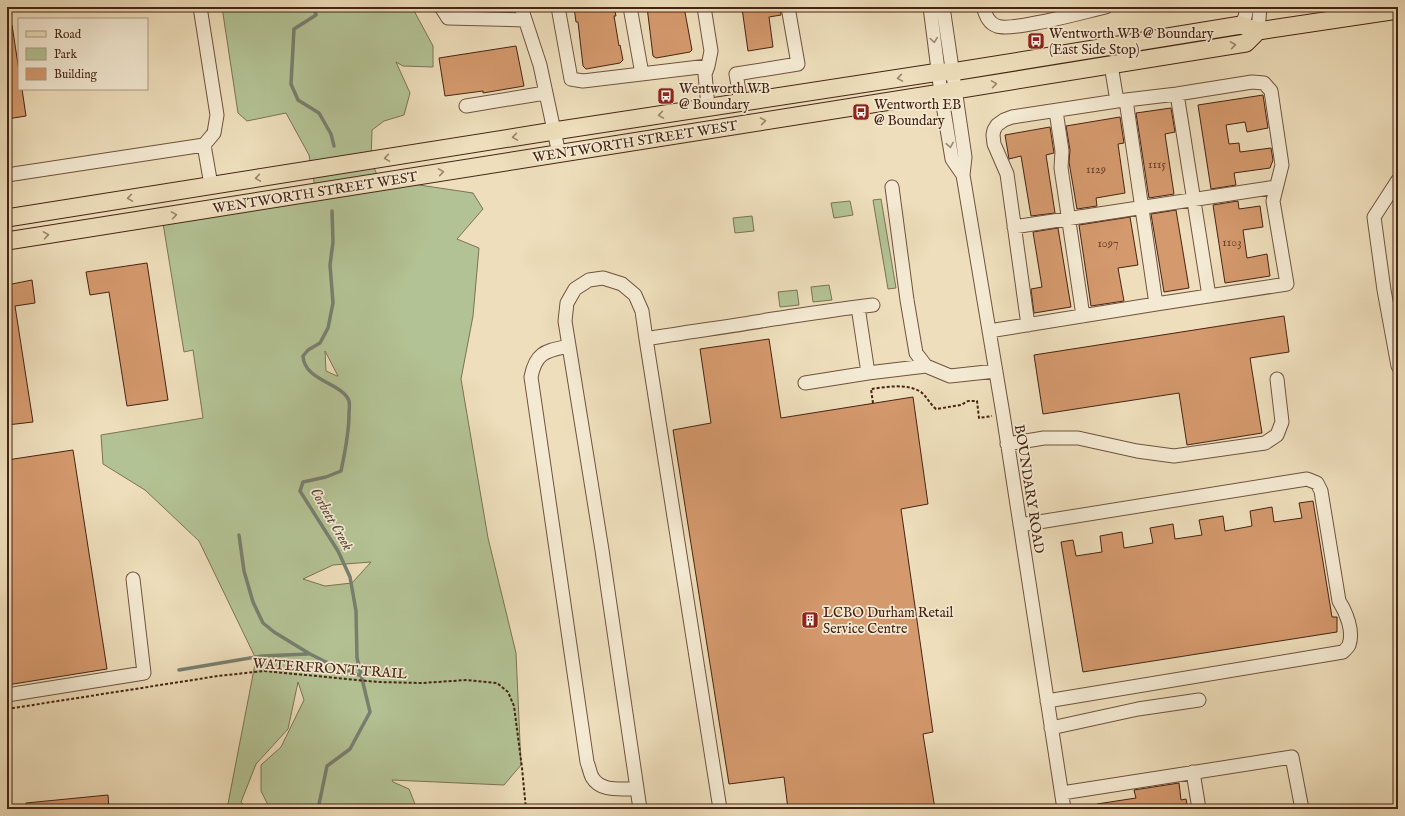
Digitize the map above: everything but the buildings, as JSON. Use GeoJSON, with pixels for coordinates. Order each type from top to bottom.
{"type":"FeatureCollection","features":[{"type":"Feature","properties":{"kind":"main road","name":"WENTWORTH STREET WEST"},"geometry":{"type":"LineString","coordinates":[[7,218],[554,131],[945,72],[1241,25],[1258,31],[1398,10]]}},
{"type":"Feature","properties":{"kind":"main road","name":"WENTWORTH STREET WEST"},"geometry":{"type":"LineString","coordinates":[[7,241],[1246,43],[1258,31]]}},
{"type":"Feature","properties":{"kind":"street"},"geometry":{"type":"LineString","coordinates":[[7,175],[204,145],[214,133],[217,115],[200,7]]}},
{"type":"Feature","properties":{"kind":"street"},"geometry":{"type":"LineString","coordinates":[[441,7],[448,18],[525,20]]}},
{"type":"Feature","properties":{"kind":"street"},"geometry":{"type":"LineString","coordinates":[[521,7],[540,65],[559,154]]}},
{"type":"Feature","properties":{"kind":"street"},"geometry":{"type":"LineString","coordinates":[[558,7],[571,78],[583,81],[708,66]]}},
{"type":"Feature","properties":{"kind":"street"},"geometry":{"type":"LineString","coordinates":[[630,7],[642,74]]}},
{"type":"Feature","properties":{"kind":"street"},"geometry":{"type":"LineString","coordinates":[[704,7],[711,51],[705,74],[708,107]]}},
{"type":"Feature","properties":{"kind":"street"},"geometry":{"type":"LineString","coordinates":[[741,102],[736,74],[798,64],[788,7]]}},
{"type":"Feature","properties":{"kind":"street","name":"BOUNDARY ROAD"},"geometry":{"type":"LineString","coordinates":[[930,7],[948,91],[965,157],[963,175],[996,371],[1064,809]]}},
{"type":"Feature","properties":{"kind":"street","name":"BOUNDARY ROAD"},"geometry":{"type":"LineString","coordinates":[[943,7],[945,72]]}},
{"type":"Feature","properties":{"kind":"street"},"geometry":{"type":"LineString","coordinates":[[983,7],[987,19],[997,26],[1017,27],[1106,7]]}},
{"type":"Feature","properties":{"kind":"street"},"geometry":{"type":"LineString","coordinates":[[1241,25],[1245,17],[1247,7]]}},
{"type":"Feature","properties":{"kind":"street"},"geometry":{"type":"LineString","coordinates":[[1258,31],[1260,7]]}},
{"type":"Feature","properties":{"kind":"street"},"geometry":{"type":"LineString","coordinates":[[1111,65],[1122,101],[1142,208],[1156,304]]}},
{"type":"Feature","properties":{"kind":"street"},"geometry":{"type":"LineString","coordinates":[[989,331],[1287,284],[1273,201],[1282,165],[1271,91],[1264,83],[1252,82],[1012,117],[997,125],[993,135],[994,144],[1007,174],[1028,324]]}},
{"type":"Feature","properties":{"kind":"street"},"geometry":{"type":"LineString","coordinates":[[466,106],[545,94]]}},
{"type":"Feature","properties":{"kind":"street"},"geometry":{"type":"LineString","coordinates":[[1177,94],[1209,296]]}},
{"type":"Feature","properties":{"kind":"street"},"geometry":{"type":"LineString","coordinates":[[1056,111],[1062,151],[1061,168],[1083,316]]}},
{"type":"Feature","properties":{"kind":"street"},"geometry":{"type":"LineString","coordinates":[[204,145],[211,186]]}},
{"type":"Feature","properties":{"kind":"street"},"geometry":{"type":"LineString","coordinates":[[1398,180],[1374,217],[1384,290],[1398,366]]}},
{"type":"Feature","properties":{"kind":"street"},"geometry":{"type":"LineString","coordinates":[[892,187],[907,300],[916,353],[926,366]]}},
{"type":"Feature","properties":{"kind":"street"},"geometry":{"type":"LineString","coordinates":[[1014,227],[1276,187]]}},
{"type":"Feature","properties":{"kind":"street"},"geometry":{"type":"LineString","coordinates":[[640,809],[603,558],[565,321],[567,303],[575,289],[589,280],[603,278],[622,284],[635,295],[642,311],[720,809]]}},
{"type":"Feature","properties":{"kind":"street"},"geometry":{"type":"LineString","coordinates":[[646,340],[706,328],[873,305]]}},
{"type":"Feature","properties":{"kind":"street"},"geometry":{"type":"LineString","coordinates":[[858,307],[868,373]]}},
{"type":"Feature","properties":{"kind":"street"},"geometry":{"type":"LineString","coordinates":[[569,346],[552,350],[541,355],[533,366],[531,376],[587,762],[593,778],[598,785],[607,788],[637,789]]}},
{"type":"Feature","properties":{"kind":"street"},"geometry":{"type":"LineString","coordinates":[[805,383],[926,366],[950,376],[996,371]]}},
{"type":"Feature","properties":{"kind":"street"},"geometry":{"type":"LineString","coordinates":[[1007,444],[1044,438],[1078,438],[1137,451],[1174,456],[1265,443],[1277,435],[1282,422],[1277,379]]}},
{"type":"Feature","properties":{"kind":"street"},"geometry":{"type":"LineString","coordinates":[[1020,525],[1307,479],[1317,483],[1321,491],[1339,601],[1347,614],[1351,637],[1349,646],[1343,652],[1047,701]]}},
{"type":"Feature","properties":{"kind":"street"},"geometry":{"type":"LineString","coordinates":[[7,695],[144,673],[133,579]]}},
{"type":"Feature","properties":{"kind":"street"},"geometry":{"type":"LineString","coordinates":[[1051,728],[1138,709],[1199,700]]}},
{"type":"Feature","properties":{"kind":"street"},"geometry":{"type":"LineString","coordinates":[[1062,793],[1292,757],[1302,809]]}},
{"type":"Feature","properties":{"kind":"street"},"geometry":{"type":"LineString","coordinates":[[1193,772],[1199,809]]}},
{"type":"Feature","properties":{"kind":"path"},"geometry":{"type":"LineString","coordinates":[[873,403],[871,389],[907,387],[922,393],[936,409],[961,405],[968,401],[977,401],[979,418],[994,416]]}},
{"type":"Feature","properties":{"kind":"path","name":"WATERFRONT TRAIL"},"geometry":{"type":"LineString","coordinates":[[7,709],[245,672],[264,671],[378,682],[422,683],[467,680],[496,683],[508,692],[514,706],[526,809]]}},
{"type":"Feature","properties":{"kind":"green space"},"geometry":{"type":"Polygon","coordinates":[[[222,7],[412,7],[433,46],[433,67],[403,66],[396,62],[410,93],[404,115],[384,121],[372,130],[371,161],[379,179],[473,193],[483,209],[457,239],[479,248],[473,316],[461,379],[488,538],[516,653],[521,765],[504,785],[392,780],[393,782],[409,789],[417,809],[270,809],[261,791],[261,765],[281,747],[304,700],[298,682],[288,729],[256,764],[241,802],[248,809],[227,809],[256,659],[199,541],[145,490],[103,464],[101,435],[203,418],[193,350],[184,352],[162,217],[316,192],[309,155],[286,113],[247,121],[238,113],[222,7]],[[325,351],[326,371],[338,376],[325,351]],[[371,562],[333,565],[303,579],[325,586],[352,583],[371,562]]]}},
{"type":"Feature","properties":{"kind":"green space"},"geometry":{"type":"Polygon","coordinates":[[[881,199],[896,288],[888,289],[873,200],[881,199]]]}},
{"type":"Feature","properties":{"kind":"green space"},"geometry":{"type":"Polygon","coordinates":[[[850,201],[853,215],[834,218],[831,203],[850,201]]]}},
{"type":"Feature","properties":{"kind":"green space"},"geometry":{"type":"Polygon","coordinates":[[[752,216],[754,231],[735,233],[733,218],[752,216]]]}},
{"type":"Feature","properties":{"kind":"green space"},"geometry":{"type":"Polygon","coordinates":[[[829,285],[832,300],[813,302],[811,287],[829,285]]]}},
{"type":"Feature","properties":{"kind":"green space"},"geometry":{"type":"Polygon","coordinates":[[[797,290],[799,305],[780,307],[778,292],[797,290]]]}},
{"type":"Feature","properties":{"kind":"waterway","name":"Corbett Creek"},"geometry":{"type":"LineString","coordinates":[[314,7],[316,15],[294,29],[291,84],[298,100],[319,113],[331,134],[334,146]]}},
{"type":"Feature","properties":{"kind":"waterway","name":"Corbett Creek"},"geometry":{"type":"LineString","coordinates":[[318,809],[327,766],[350,749],[370,712],[357,658],[356,611],[350,577],[338,551],[300,491],[303,482],[326,477],[341,471],[348,436],[349,401],[339,390],[310,371],[305,364],[303,356],[308,350],[320,343],[328,328],[333,303],[330,265],[333,242],[332,211]]}},
{"type":"Feature","properties":{"kind":"waterway"},"geometry":{"type":"LineString","coordinates":[[239,535],[244,571],[253,602],[263,623],[274,632],[310,654],[361,676]]}},
{"type":"Feature","properties":{"kind":"waterway"},"geometry":{"type":"LineString","coordinates":[[179,670],[262,656],[308,654]]}},
{"type":"Feature","properties":{"kind":"place","name":"Wentworth WB @ Boundary (East Side Stop)"},"geometry":{"type":"Point","coordinates":[1036,41]}},
{"type":"Feature","properties":{"kind":"place","name":"Wentworth WB @ Boundary"},"geometry":{"type":"Point","coordinates":[666,96]}},
{"type":"Feature","properties":{"kind":"place","name":"Wentworth EB @ Boundary"},"geometry":{"type":"Point","coordinates":[861,112]}},
{"type":"Feature","properties":{"kind":"place","name":"LCBO Durham Retail Service Centre"},"geometry":{"type":"Point","coordinates":[810,620]}}]}
